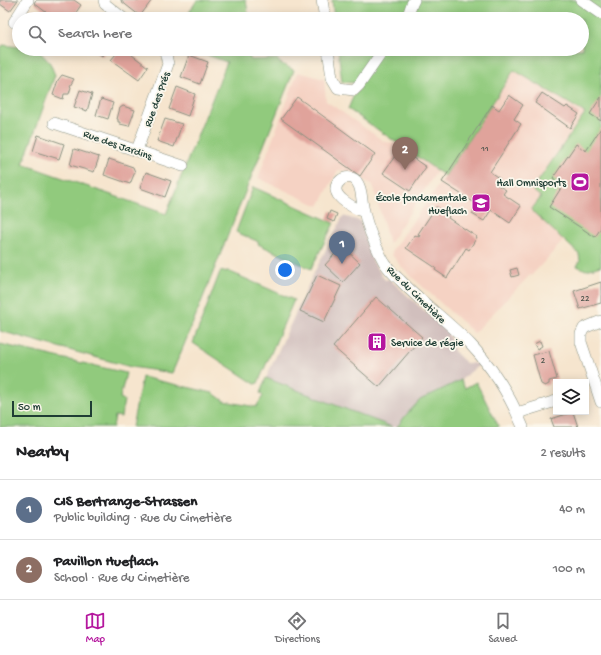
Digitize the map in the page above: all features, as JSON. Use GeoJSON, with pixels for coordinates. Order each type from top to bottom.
{"type":"FeatureCollection","features":[{"type":"Feature","properties":{"kind":"street"},"geometry":{"type":"LineString","coordinates":[[20,12],[28,0]]}},
{"type":"Feature","properties":{"kind":"street"},"geometry":{"type":"LineString","coordinates":[[104,0],[105,4],[115,12]]}},
{"type":"Feature","properties":{"kind":"street"},"geometry":{"type":"LineString","coordinates":[[322,0],[323,12]]}},
{"type":"Feature","properties":{"kind":"street"},"geometry":{"type":"LineString","coordinates":[[410,12],[414,0]]}},
{"type":"Feature","properties":{"kind":"street"},"geometry":{"type":"LineString","coordinates":[[581,0],[601,14]]}},
{"type":"Feature","properties":{"kind":"street","name":"Rue des Prés"},"geometry":{"type":"LineString","coordinates":[[137,150],[168,64],[166,56]]}},
{"type":"Feature","properties":{"kind":"street"},"geometry":{"type":"LineString","coordinates":[[329,56],[332,78],[338,88],[354,90],[379,56]]}},
{"type":"Feature","properties":{"kind":"street","name":"Rue des Jardins"},"geometry":{"type":"LineString","coordinates":[[54,123],[182,166]]}},
{"type":"Feature","properties":{"kind":"street","name":"Rue du Cimetière"},"geometry":{"type":"LineString","coordinates":[[364,212],[384,263],[406,287],[480,354],[497,379],[517,413],[523,427]]}},
{"type":"Feature","properties":{"kind":"street"},"geometry":{"type":"LineString","coordinates":[[601,321],[584,328],[581,334],[581,342],[591,389],[601,402]]}},
{"type":"Feature","properties":{"kind":"street"},"geometry":{"type":"LineString","coordinates":[[517,413],[553,401]]}},
{"type":"Feature","properties":{"kind":"shaded area","name":"École fondamentale Hueflach"},"geometry":{"type":"Polygon","coordinates":[[[514,70],[585,113],[532,190],[541,197],[532,210],[564,240],[531,276],[530,275],[474,333],[400,265],[392,255],[392,251],[445,176],[514,70]]]}},
{"type":"Feature","properties":{"kind":"shaded area"},"geometry":{"type":"Polygon","coordinates":[[[298,72],[324,79],[326,101],[385,142],[398,144],[437,171],[389,244],[373,185],[347,171],[338,170],[319,206],[258,178],[298,72]]]}},
{"type":"Feature","properties":{"kind":"shaded area"},"geometry":{"type":"Polygon","coordinates":[[[343,216],[360,221],[373,262],[385,280],[389,279],[448,332],[454,351],[466,363],[480,364],[461,380],[420,400],[397,427],[392,427],[266,378],[312,277],[343,216]]]}},
{"type":"Feature","properties":{"kind":"green space"},"geometry":{"type":"Polygon","coordinates":[[[197,0],[246,0],[248,12],[189,12],[197,0]]]}},
{"type":"Feature","properties":{"kind":"green space"},"geometry":{"type":"Polygon","coordinates":[[[332,0],[601,0],[601,266],[586,270],[577,266],[580,261],[579,254],[531,210],[541,197],[532,190],[585,113],[514,70],[445,176],[348,109],[353,97],[361,87],[356,83],[342,82],[339,56],[589,56],[589,12],[333,12],[332,0]]]}},
{"type":"Feature","properties":{"kind":"green space"},"geometry":{"type":"Polygon","coordinates":[[[3,45],[12,46],[12,56],[44,56],[50,63],[55,75],[23,164],[166,214],[227,62],[210,56],[249,56],[252,60],[277,59],[280,63],[294,70],[172,373],[131,367],[0,331],[0,49],[3,45]]]}},
{"type":"Feature","properties":{"kind":"green space"},"geometry":{"type":"Polygon","coordinates":[[[253,187],[334,223],[311,269],[258,244],[259,242],[236,232],[253,187]]]}},
{"type":"Feature","properties":{"kind":"green space"},"geometry":{"type":"Polygon","coordinates":[[[228,271],[294,300],[258,383],[255,384],[193,343],[220,272],[228,271]]]}},
{"type":"Feature","properties":{"kind":"green space"},"geometry":{"type":"Polygon","coordinates":[[[0,344],[126,373],[120,398],[124,400],[121,417],[115,416],[113,427],[0,427],[0,344]]]}},
{"type":"Feature","properties":{"kind":"green space"},"geometry":{"type":"Polygon","coordinates":[[[142,377],[213,393],[224,401],[256,407],[263,396],[260,393],[266,378],[392,427],[132,427],[142,377]]]}},
{"type":"Feature","properties":{"kind":"green space"},"geometry":{"type":"Polygon","coordinates":[[[461,380],[465,388],[476,382],[499,427],[397,427],[420,400],[461,380]]]}},
{"type":"Feature","properties":{"kind":"building"},"geometry":{"type":"Polygon","coordinates":[[[0,0],[18,0],[10,11],[0,4],[0,0]]]}},
{"type":"Feature","properties":{"kind":"building"},"geometry":{"type":"Polygon","coordinates":[[[36,0],[74,0],[81,5],[76,12],[46,12],[34,3],[36,0]]]}},
{"type":"Feature","properties":{"kind":"building"},"geometry":{"type":"Polygon","coordinates":[[[152,0],[143,12],[135,12],[121,1],[152,0]]]}},
{"type":"Feature","properties":{"kind":"building"},"geometry":{"type":"Polygon","coordinates":[[[114,56],[133,56],[148,67],[139,80],[111,60],[114,56]]]}},
{"type":"Feature","properties":{"kind":"building"},"geometry":{"type":"Polygon","coordinates":[[[189,56],[208,62],[200,84],[181,77],[189,56]]]}},
{"type":"Feature","properties":{"kind":"building"},"geometry":{"type":"Polygon","coordinates":[[[62,75],[74,79],[70,86],[69,94],[64,94],[63,99],[53,95],[58,80],[62,75]]]}},
{"type":"Feature","properties":{"kind":"building"},"geometry":{"type":"Polygon","coordinates":[[[177,87],[195,94],[188,116],[169,109],[177,87]]]}},
{"type":"Feature","properties":{"kind":"building"},"geometry":{"type":"Polygon","coordinates":[[[80,90],[92,94],[87,111],[74,107],[80,90]]]}},
{"type":"Feature","properties":{"kind":"building"},"geometry":{"type":"Polygon","coordinates":[[[542,93],[565,108],[567,106],[579,114],[570,128],[535,103],[542,93]]]}},
{"type":"Feature","properties":{"kind":"building"},"geometry":{"type":"Polygon","coordinates":[[[509,95],[523,105],[514,119],[521,124],[490,172],[500,179],[496,184],[506,190],[503,194],[521,206],[510,223],[491,210],[484,221],[472,214],[478,205],[442,182],[492,105],[499,110],[509,95]]]}},
{"type":"Feature","properties":{"kind":"building"},"geometry":{"type":"Polygon","coordinates":[[[297,97],[375,154],[360,176],[281,119],[297,97]]]}},
{"type":"Feature","properties":{"kind":"building"},"geometry":{"type":"Polygon","coordinates":[[[601,97],[601,121],[590,114],[601,97]]]}},
{"type":"Feature","properties":{"kind":"building"},"geometry":{"type":"Polygon","coordinates":[[[101,99],[113,103],[108,119],[96,115],[101,99]]]}},
{"type":"Feature","properties":{"kind":"building"},"geometry":{"type":"Polygon","coordinates":[[[123,106],[135,110],[129,126],[120,124],[117,119],[120,108],[123,106]]]}},
{"type":"Feature","properties":{"kind":"building"},"geometry":{"type":"Polygon","coordinates":[[[165,119],[182,124],[174,147],[157,141],[165,119]]]}},
{"type":"Feature","properties":{"kind":"building","name":"Hall Omnisports"},"geometry":{"type":"Polygon","coordinates":[[[601,128],[601,228],[595,237],[549,207],[563,185],[553,178],[576,144],[586,151],[601,128]]]}},
{"type":"Feature","properties":{"kind":"building"},"geometry":{"type":"Polygon","coordinates":[[[38,135],[64,144],[59,159],[33,151],[38,135]]]}},
{"type":"Feature","properties":{"kind":"building"},"geometry":{"type":"Polygon","coordinates":[[[74,149],[99,157],[94,172],[70,165],[74,149]]]}},
{"type":"Feature","properties":{"kind":"building"},"geometry":{"type":"Polygon","coordinates":[[[400,149],[426,167],[410,191],[383,173],[400,149]]]}},
{"type":"Feature","properties":{"kind":"building"},"geometry":{"type":"Polygon","coordinates":[[[109,159],[133,167],[135,172],[130,184],[104,175],[109,159]]]}},
{"type":"Feature","properties":{"kind":"building"},"geometry":{"type":"Polygon","coordinates":[[[146,172],[171,181],[165,197],[140,188],[146,172]]]}},
{"type":"Feature","properties":{"kind":"building"},"geometry":{"type":"Polygon","coordinates":[[[436,207],[449,216],[448,218],[477,237],[469,250],[466,248],[447,278],[435,270],[436,268],[406,248],[415,235],[419,237],[420,235],[418,234],[436,207]]]}},
{"type":"Feature","properties":{"kind":"building"},"geometry":{"type":"Polygon","coordinates":[[[330,211],[337,214],[334,222],[327,219],[330,211]]]}},
{"type":"Feature","properties":{"kind":"building"},"geometry":{"type":"Polygon","coordinates":[[[342,246],[360,263],[343,282],[325,265],[342,246]]]}},
{"type":"Feature","properties":{"kind":"building"},"geometry":{"type":"Polygon","coordinates":[[[517,268],[519,275],[512,277],[510,270],[517,268]]]}},
{"type":"Feature","properties":{"kind":"building"},"geometry":{"type":"Polygon","coordinates":[[[317,275],[341,286],[324,322],[300,311],[317,275]]]}},
{"type":"Feature","properties":{"kind":"building"},"geometry":{"type":"Polygon","coordinates":[[[601,282],[601,303],[580,309],[574,291],[601,282]]]}},
{"type":"Feature","properties":{"kind":"building","name":"Service de régie"},"geometry":{"type":"Polygon","coordinates":[[[376,297],[422,337],[379,387],[333,347],[376,297]]]}},
{"type":"Feature","properties":{"kind":"building"},"geometry":{"type":"Polygon","coordinates":[[[540,341],[542,346],[537,349],[534,344],[540,341]]]}},
{"type":"Feature","properties":{"kind":"building"},"geometry":{"type":"Polygon","coordinates":[[[549,351],[557,379],[549,381],[549,384],[545,386],[541,384],[533,355],[549,351]]]}},
{"type":"Feature","properties":{"kind":"building"},"geometry":{"type":"Polygon","coordinates":[[[564,415],[574,415],[578,427],[554,427],[551,419],[564,415]]]}},
{"type":"Feature","properties":{"kind":"place","name":"Pavillon Hueflach"},"geometry":{"type":"Point","coordinates":[405,170]}},
{"type":"Feature","properties":{"kind":"place","name":"Hall Omnisports"},"geometry":{"type":"Point","coordinates":[580,182]}},
{"type":"Feature","properties":{"kind":"place","name":"École fondamentale Hueflach"},"geometry":{"type":"Point","coordinates":[481,203]}},
{"type":"Feature","properties":{"kind":"place","name":"CIS Bertrange-Strassen"},"geometry":{"type":"Point","coordinates":[342,264]}},
{"type":"Feature","properties":{"kind":"place","name":"Service de régie"},"geometry":{"type":"Point","coordinates":[377,342]}}]}
